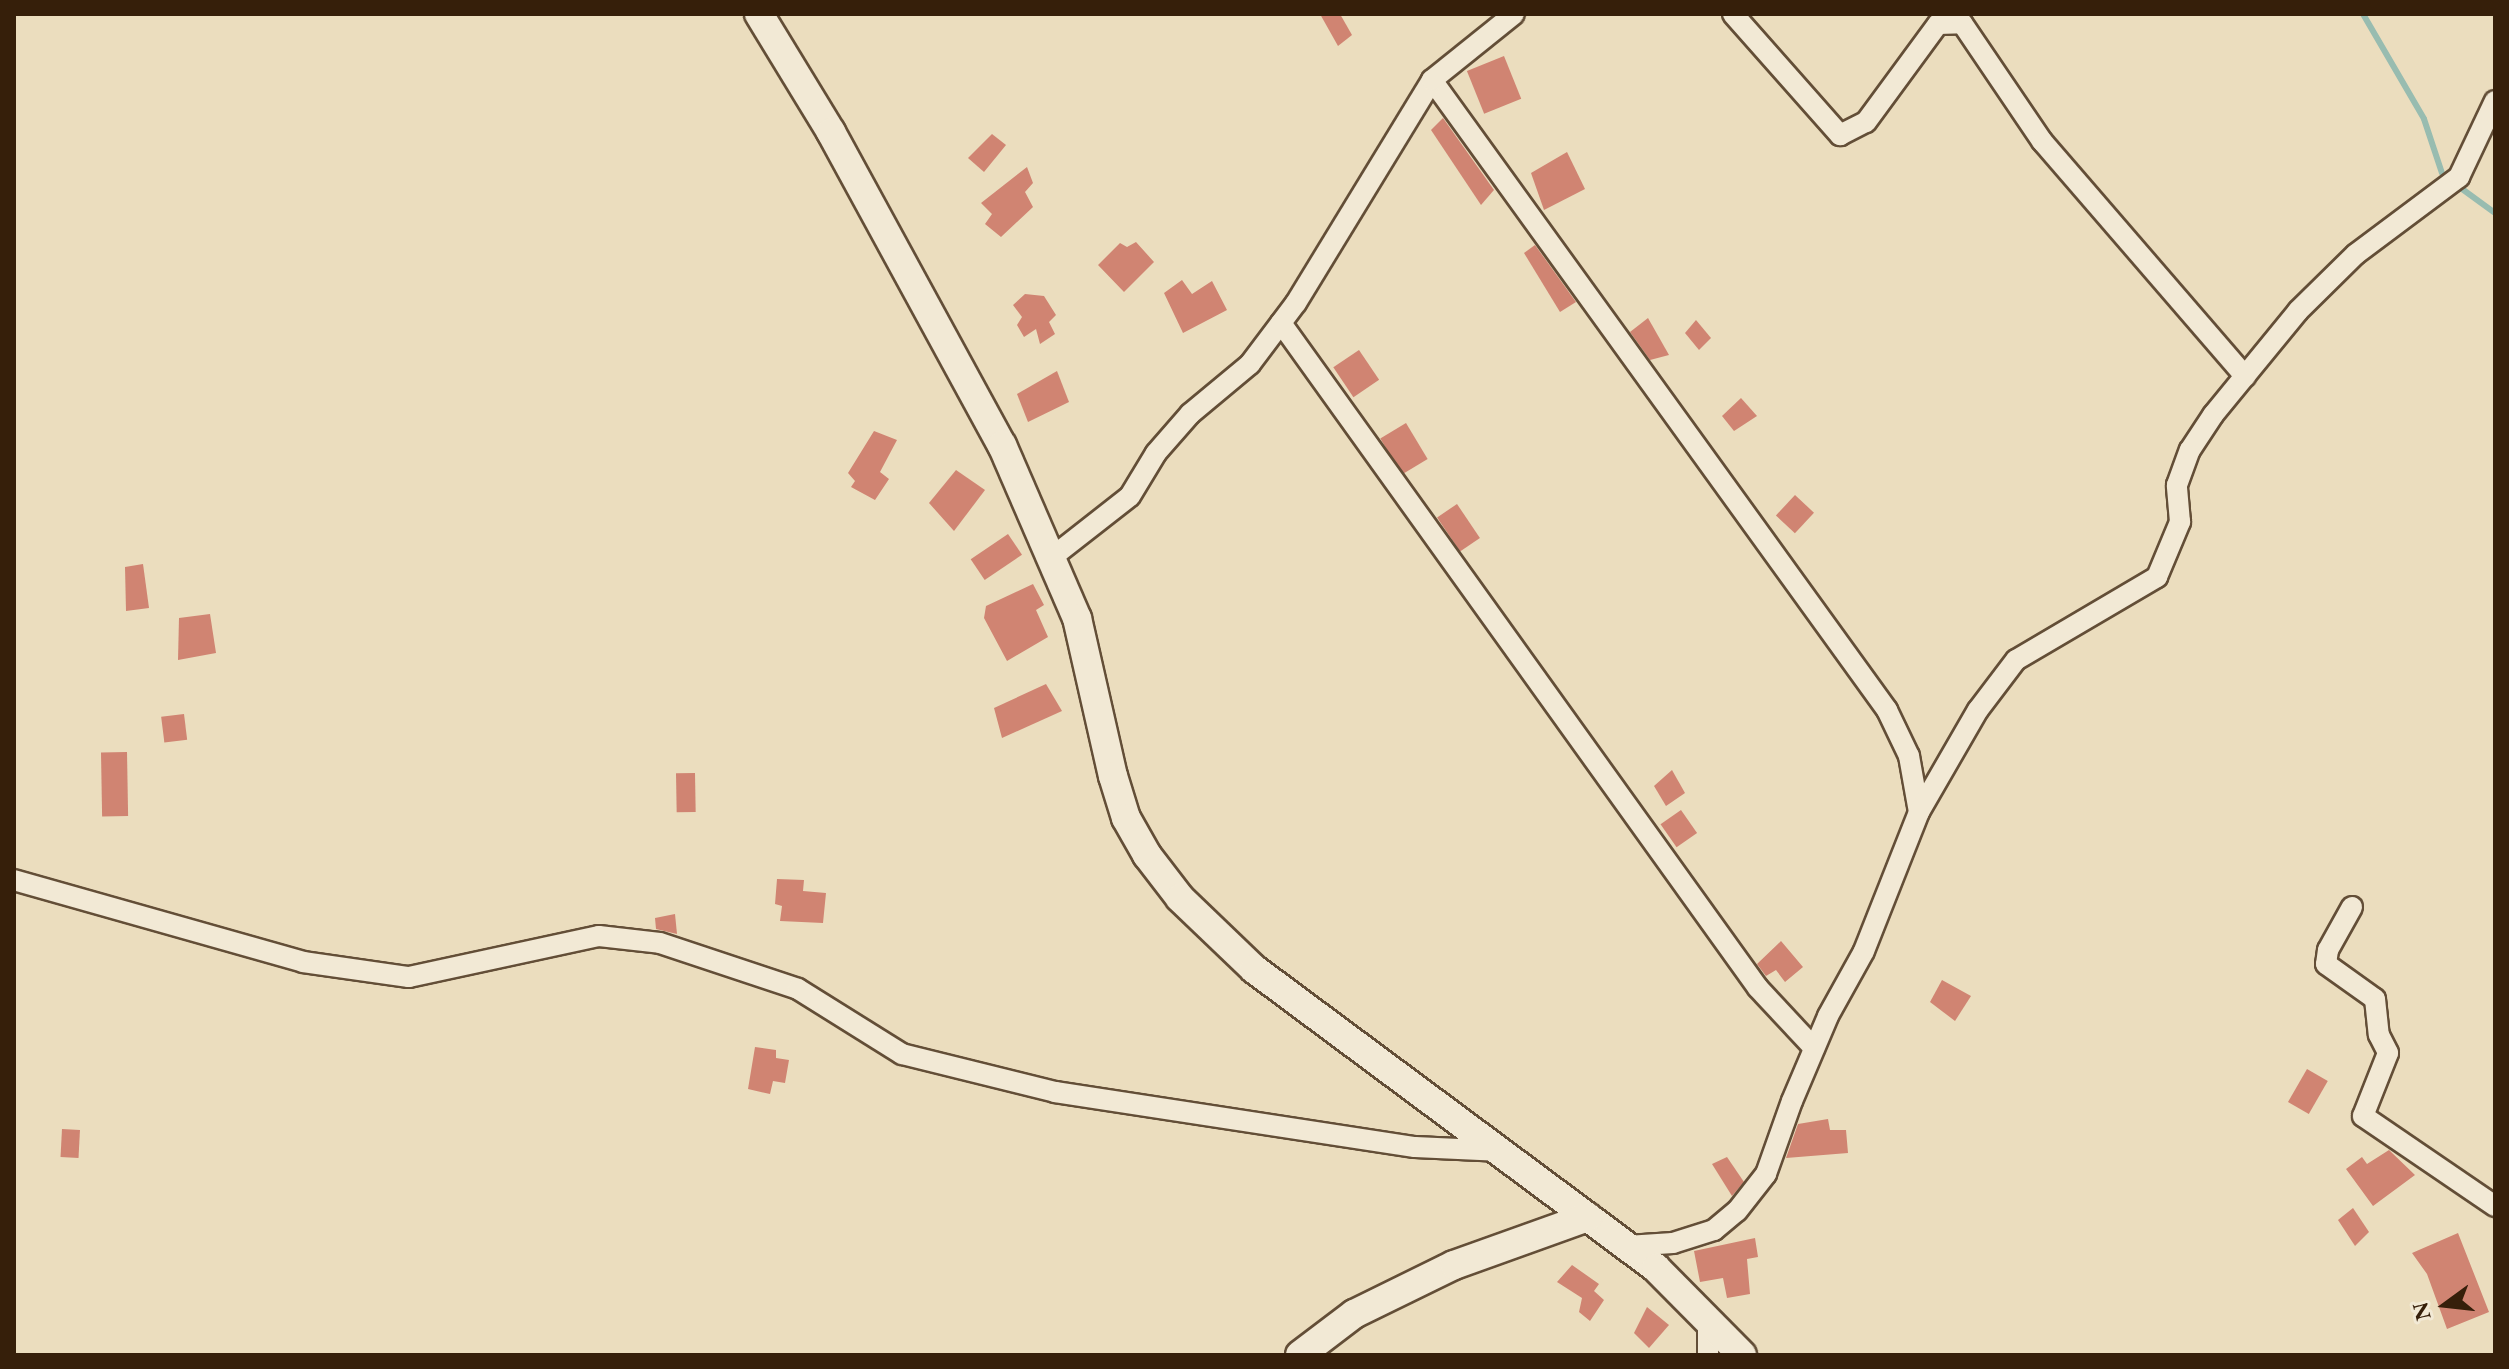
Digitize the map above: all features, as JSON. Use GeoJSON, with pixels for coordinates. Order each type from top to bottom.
{"type":"FeatureCollection","features":[{"type":"Feature","properties":{"kind":"main road"},"geometry":{"type":"LineString","coordinates":[[759,14],[831,132],[1002,445],[1077,618],[1126,818],[1147,855],[1180,898],[1254,969],[1656,1268],[1708,1325],[1742,1355]]}},
{"type":"Feature","properties":{"kind":"main road"},"geometry":{"type":"LineString","coordinates":[[1300,1355],[1354,1314],[1454,1265],[1588,1217]]}},
{"type":"Feature","properties":{"kind":"street"},"geometry":{"type":"LineString","coordinates":[[1051,558],[1130,496],[1156,453],[1190,414],[1250,364],[1281,323],[1432,80],[1514,14]]}},
{"type":"Feature","properties":{"kind":"street"},"geometry":{"type":"LineString","coordinates":[[1733,14],[1840,135],[1866,122],[1938,24],[1962,23],[2042,141],[2245,376]]}},
{"type":"Feature","properties":{"kind":"street"},"geometry":{"type":"LineString","coordinates":[[1432,80],[1887,710],[1909,756],[1919,812]]}},
{"type":"Feature","properties":{"kind":"street"},"geometry":{"type":"LineString","coordinates":[[1627,1246],[1686,1238],[1714,1230],[1737,1211],[1766,1174],[1814,1048],[1864,951],[1919,812],[1946,761],[2016,660],[2157,577],[2180,522],[2177,485],[2190,450],[2298,311],[2356,254],[2459,177],[2495,101]]}},
{"type":"Feature","properties":{"kind":"street"},"geometry":{"type":"LineString","coordinates":[[1281,323],[1758,988],[1814,1048]]}},
{"type":"Feature","properties":{"kind":"street"},"geometry":{"type":"LineString","coordinates":[[14,880],[303,962],[409,977],[599,936],[660,943],[798,989],[902,1054],[1039,1088],[1415,1147],[1502,1151]]}},
{"type":"Feature","properties":{"kind":"street"},"geometry":{"type":"LineString","coordinates":[[2352,907],[2328,950],[2326,964],[2370,994],[2378,1006],[2379,1035],[2388,1060],[2363,1116],[2495,1206]]}},
{"type":"Feature","properties":{"kind":"street"},"geometry":{"type":"LineString","coordinates":[[1708,1325],[1708,1355]]}},
{"type":"Feature","properties":{"kind":"building"},"geometry":{"type":"Polygon","coordinates":[[[1320,14],[1340,14],[1352,35],[1338,46],[1320,14]]]}},
{"type":"Feature","properties":{"kind":"building"},"geometry":{"type":"Polygon","coordinates":[[[1504,56],[1521,99],[1484,114],[1467,71],[1504,56]]]}},
{"type":"Feature","properties":{"kind":"building"},"geometry":{"type":"Polygon","coordinates":[[[1443,118],[1494,190],[1481,205],[1431,130],[1443,118]]]}},
{"type":"Feature","properties":{"kind":"building"},"geometry":{"type":"Polygon","coordinates":[[[992,134],[1006,145],[984,172],[968,158],[992,134]]]}},
{"type":"Feature","properties":{"kind":"building"},"geometry":{"type":"Polygon","coordinates":[[[1567,152],[1585,189],[1544,210],[1531,173],[1567,152]]]}},
{"type":"Feature","properties":{"kind":"building"},"geometry":{"type":"Polygon","coordinates":[[[1027,167],[1033,183],[1025,192],[1033,207],[1001,237],[985,224],[992,214],[981,203],[1027,167]]]}},
{"type":"Feature","properties":{"kind":"building"},"geometry":{"type":"Polygon","coordinates":[[[1136,242],[1154,262],[1124,292],[1098,265],[1120,243],[1127,247],[1136,242]]]}},
{"type":"Feature","properties":{"kind":"building"},"geometry":{"type":"Polygon","coordinates":[[[1535,245],[1576,302],[1560,312],[1524,253],[1535,245]]]}},
{"type":"Feature","properties":{"kind":"building"},"geometry":{"type":"Polygon","coordinates":[[[1182,280],[1192,294],[1212,281],[1227,310],[1183,333],[1164,293],[1182,280]]]}},
{"type":"Feature","properties":{"kind":"building"},"geometry":{"type":"Polygon","coordinates":[[[1025,294],[1044,296],[1056,315],[1049,322],[1055,334],[1040,344],[1036,329],[1024,337],[1017,325],[1022,317],[1013,305],[1025,294]]]}},
{"type":"Feature","properties":{"kind":"building"},"geometry":{"type":"Polygon","coordinates":[[[1648,318],[1669,355],[1650,360],[1630,332],[1648,318]]]}},
{"type":"Feature","properties":{"kind":"building"},"geometry":{"type":"Polygon","coordinates":[[[1696,320],[1711,338],[1699,350],[1685,333],[1696,320]]]}},
{"type":"Feature","properties":{"kind":"building"},"geometry":{"type":"Polygon","coordinates":[[[1359,350],[1379,380],[1353,397],[1333,367],[1359,350]]]}},
{"type":"Feature","properties":{"kind":"building"},"geometry":{"type":"Polygon","coordinates":[[[1057,371],[1069,402],[1028,422],[1017,394],[1057,371]]]}},
{"type":"Feature","properties":{"kind":"building"},"geometry":{"type":"Polygon","coordinates":[[[1741,398],[1757,416],[1734,431],[1722,416],[1741,398]]]}},
{"type":"Feature","properties":{"kind":"building"},"geometry":{"type":"Polygon","coordinates":[[[1406,423],[1428,459],[1402,474],[1380,438],[1406,423]]]}},
{"type":"Feature","properties":{"kind":"building"},"geometry":{"type":"Polygon","coordinates":[[[874,431],[897,440],[880,472],[889,479],[875,500],[851,487],[855,481],[848,473],[874,431]]]}},
{"type":"Feature","properties":{"kind":"building"},"geometry":{"type":"Polygon","coordinates":[[[956,470],[985,490],[954,531],[929,503],[956,470]]]}},
{"type":"Feature","properties":{"kind":"building"},"geometry":{"type":"Polygon","coordinates":[[[1795,495],[1814,513],[1795,533],[1776,515],[1795,495]]]}},
{"type":"Feature","properties":{"kind":"building"},"geometry":{"type":"Polygon","coordinates":[[[1457,504],[1480,538],[1460,551],[1437,517],[1457,504]]]}},
{"type":"Feature","properties":{"kind":"building"},"geometry":{"type":"Polygon","coordinates":[[[1008,534],[1022,555],[985,580],[971,559],[1008,534]]]}},
{"type":"Feature","properties":{"kind":"building"},"geometry":{"type":"Polygon","coordinates":[[[143,564],[149,608],[126,611],[125,567],[143,564]]]}},
{"type":"Feature","properties":{"kind":"building"},"geometry":{"type":"Polygon","coordinates":[[[1033,584],[1044,605],[1036,610],[1048,637],[1007,661],[984,618],[986,606],[1033,584]]]}},
{"type":"Feature","properties":{"kind":"building"},"geometry":{"type":"Polygon","coordinates":[[[210,614],[216,653],[178,660],[179,618],[210,614]]]}},
{"type":"Feature","properties":{"kind":"building"},"geometry":{"type":"Polygon","coordinates":[[[1046,684],[1062,711],[1002,738],[994,708],[1046,684]]]}},
{"type":"Feature","properties":{"kind":"building"},"geometry":{"type":"Polygon","coordinates":[[[184,714],[187,740],[164,743],[161,717],[184,714]]]}},
{"type":"Feature","properties":{"kind":"building"},"geometry":{"type":"Polygon","coordinates":[[[101,752],[127,752],[128,816],[102,816],[101,752]]]}},
{"type":"Feature","properties":{"kind":"building"},"geometry":{"type":"Polygon","coordinates":[[[1672,770],[1685,793],[1666,806],[1654,786],[1672,770]]]}},
{"type":"Feature","properties":{"kind":"building"},"geometry":{"type":"Polygon","coordinates":[[[676,773],[695,773],[696,812],[677,812],[676,773]]]}},
{"type":"Feature","properties":{"kind":"building"},"geometry":{"type":"Polygon","coordinates":[[[1681,810],[1697,833],[1677,847],[1661,824],[1681,810]]]}},
{"type":"Feature","properties":{"kind":"building"},"geometry":{"type":"Polygon","coordinates":[[[777,879],[804,880],[803,891],[826,893],[823,923],[780,921],[782,906],[775,904],[777,879]]]}},
{"type":"Feature","properties":{"kind":"building"},"geometry":{"type":"Polygon","coordinates":[[[675,914],[677,934],[656,929],[655,918],[675,914]]]}},
{"type":"Feature","properties":{"kind":"building"},"geometry":{"type":"Polygon","coordinates":[[[1781,941],[1803,967],[1785,982],[1776,970],[1766,976],[1757,964],[1781,941]]]}},
{"type":"Feature","properties":{"kind":"building"},"geometry":{"type":"Polygon","coordinates":[[[1942,980],[1971,996],[1955,1021],[1930,1002],[1942,980]]]}},
{"type":"Feature","properties":{"kind":"building"},"geometry":{"type":"Polygon","coordinates":[[[755,1047],[776,1050],[776,1058],[789,1060],[785,1083],[773,1081],[770,1094],[748,1089],[755,1047]]]}},
{"type":"Feature","properties":{"kind":"building"},"geometry":{"type":"Polygon","coordinates":[[[2307,1069],[2328,1081],[2309,1114],[2288,1102],[2307,1069]]]}},
{"type":"Feature","properties":{"kind":"building"},"geometry":{"type":"Polygon","coordinates":[[[1828,1119],[1830,1130],[1846,1130],[1848,1153],[1786,1158],[1798,1124],[1828,1119]]]}},
{"type":"Feature","properties":{"kind":"building"},"geometry":{"type":"Polygon","coordinates":[[[62,1129],[80,1130],[79,1158],[61,1157],[62,1129]]]}},
{"type":"Feature","properties":{"kind":"building"},"geometry":{"type":"Polygon","coordinates":[[[2389,1150],[2415,1175],[2373,1206],[2346,1169],[2362,1157],[2367,1164],[2389,1150]]]}},
{"type":"Feature","properties":{"kind":"building"},"geometry":{"type":"Polygon","coordinates":[[[1727,1157],[1744,1182],[1732,1196],[1712,1164],[1727,1157]]]}},
{"type":"Feature","properties":{"kind":"building"},"geometry":{"type":"Polygon","coordinates":[[[2353,1208],[2369,1232],[2355,1246],[2338,1220],[2353,1208]]]}},
{"type":"Feature","properties":{"kind":"building"},"geometry":{"type":"Polygon","coordinates":[[[2458,1233],[2489,1312],[2447,1329],[2427,1274],[2412,1253],[2458,1233]]]}},
{"type":"Feature","properties":{"kind":"building"},"geometry":{"type":"Polygon","coordinates":[[[1755,1238],[1758,1257],[1747,1259],[1750,1294],[1727,1298],[1723,1278],[1700,1282],[1694,1251],[1755,1238]]]}},
{"type":"Feature","properties":{"kind":"building"},"geometry":{"type":"Polygon","coordinates":[[[1572,1265],[1599,1284],[1594,1291],[1604,1300],[1590,1321],[1579,1312],[1582,1298],[1557,1282],[1572,1265]]]}},
{"type":"Feature","properties":{"kind":"building"},"geometry":{"type":"Polygon","coordinates":[[[1647,1307],[1669,1325],[1649,1348],[1634,1333],[1647,1307]]]}},
{"type":"Feature","properties":{"kind":"waterway"},"geometry":{"type":"LineString","coordinates":[[2363,14],[2424,119],[2442,173]]}},
{"type":"Feature","properties":{"kind":"waterway"},"geometry":{"type":"LineString","coordinates":[[2458,186],[2495,213]]}}]}
